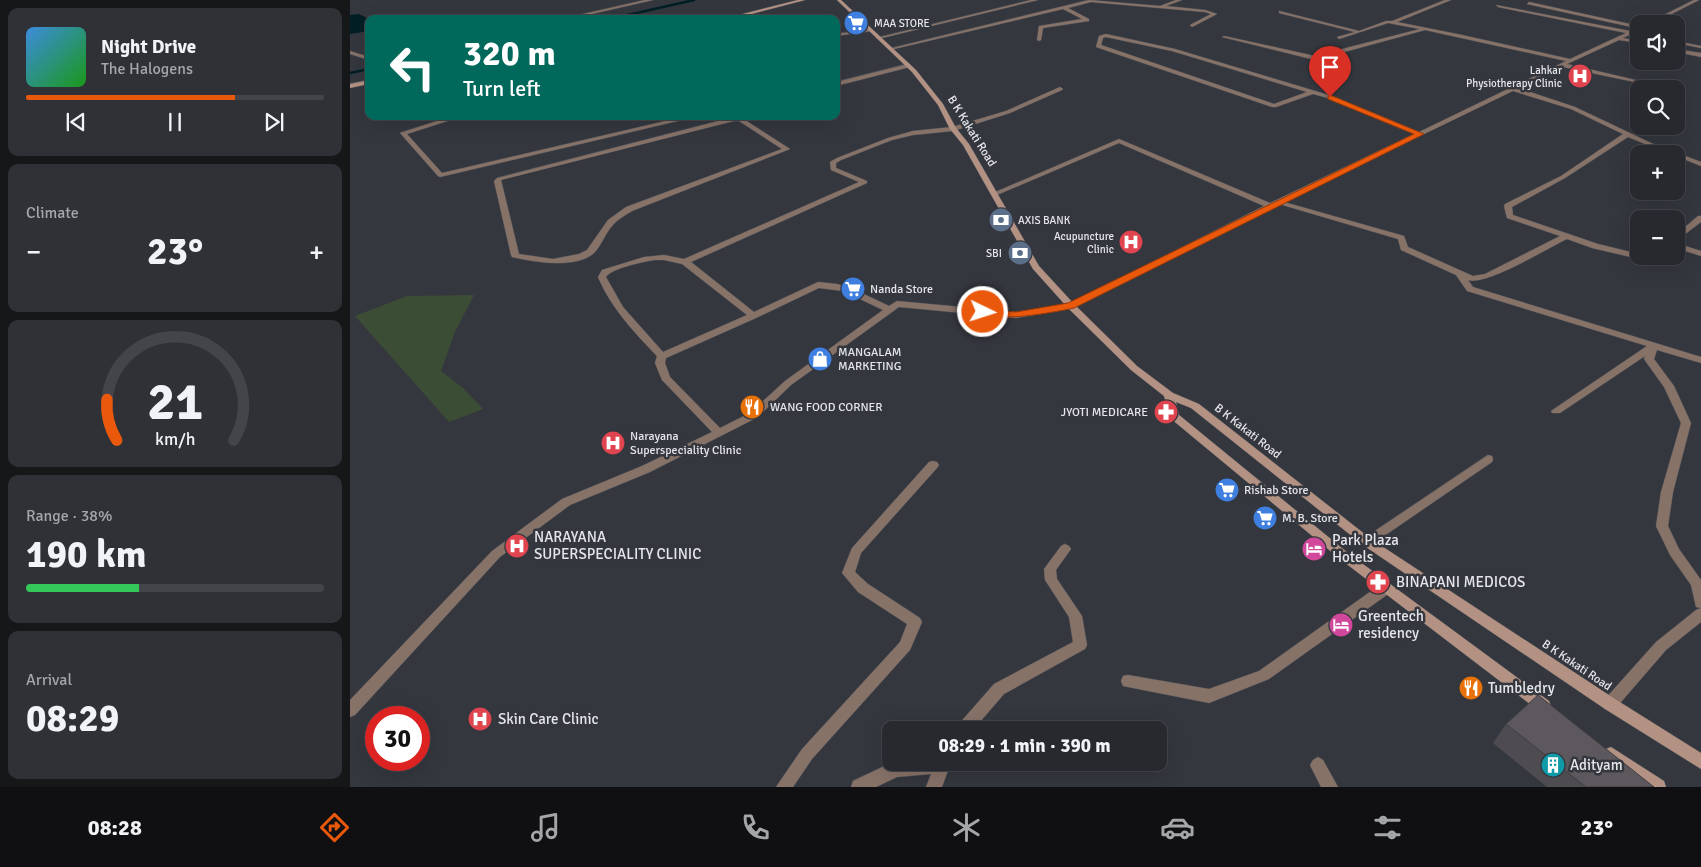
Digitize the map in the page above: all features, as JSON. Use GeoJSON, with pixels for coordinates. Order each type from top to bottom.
{"type":"FeatureCollection","features":[{"type":"Feature","properties":{"kind":"main road"},"geometry":{"type":"LineString","coordinates":[[741,15],[803,0]]}},
{"type":"Feature","properties":{"kind":"main road","name":"B K Kakati Road"},"geometry":{"type":"LineString","coordinates":[[839,0],[908,66],[941,105],[954,129],[966,144],[1036,267],[1071,306],[1134,368],[1169,395],[1195,406],[1367,542],[1610,704],[1701,762]]}},
{"type":"Feature","properties":{"kind":"main road"},"geometry":{"type":"LineString","coordinates":[[350,86],[365,83]]}},
{"type":"Feature","properties":{"kind":"main road"},"geometry":{"type":"LineString","coordinates":[[1169,395],[1174,416],[1344,556],[1554,714]]}},
{"type":"Feature","properties":{"kind":"main road"},"geometry":{"type":"LineString","coordinates":[[1602,748],[1658,787]]}},
{"type":"Feature","properties":{"kind":"street"},"geometry":{"type":"LineString","coordinates":[[582,15],[651,0]]}},
{"type":"Feature","properties":{"kind":"street"},"geometry":{"type":"LineString","coordinates":[[878,38],[1036,0]]}},
{"type":"Feature","properties":{"kind":"street"},"geometry":{"type":"LineString","coordinates":[[890,49],[1093,0],[1158,8],[1205,11],[1215,14],[1192,26]]}},
{"type":"Feature","properties":{"kind":"street"},"geometry":{"type":"LineString","coordinates":[[1158,8],[1180,0]]}},
{"type":"Feature","properties":{"kind":"street"},"geometry":{"type":"LineString","coordinates":[[1392,23],[1447,0]]}},
{"type":"Feature","properties":{"kind":"street"},"geometry":{"type":"LineString","coordinates":[[1666,15],[1697,0]]}},
{"type":"Feature","properties":{"kind":"street"},"geometry":{"type":"LineString","coordinates":[[1529,3],[1630,26]]}},
{"type":"Feature","properties":{"kind":"street"},"geometry":{"type":"LineString","coordinates":[[1498,6],[1630,33]]}},
{"type":"Feature","properties":{"kind":"street"},"geometry":{"type":"LineString","coordinates":[[1039,40],[1041,27],[1087,20],[1065,8]]}},
{"type":"Feature","properties":{"kind":"street"},"geometry":{"type":"LineString","coordinates":[[1281,12],[1358,32]]}},
{"type":"Feature","properties":{"kind":"street"},"geometry":{"type":"LineString","coordinates":[[1339,38],[1388,22],[1571,61]]}},
{"type":"Feature","properties":{"kind":"street"},"geometry":{"type":"LineString","coordinates":[[1224,37],[1315,58],[1426,29]]}},
{"type":"Feature","properties":{"kind":"street"},"geometry":{"type":"LineString","coordinates":[[840,34],[870,30]]}},
{"type":"Feature","properties":{"kind":"street"},"geometry":{"type":"LineString","coordinates":[[350,710],[496,554],[566,502],[646,469],[754,415],[788,383],[897,304],[1016,315],[1071,306],[1274,204],[1630,33]]}},
{"type":"Feature","properties":{"kind":"street"},"geometry":{"type":"LineString","coordinates":[[1312,92],[1274,106],[1098,46],[1105,35],[1134,40],[1312,92],[1349,104],[1420,134]]}},
{"type":"Feature","properties":{"kind":"street"},"geometry":{"type":"LineString","coordinates":[[1618,38],[1630,40]]}},
{"type":"Feature","properties":{"kind":"street"},"geometry":{"type":"LineString","coordinates":[[1685,44],[1701,47]]}},
{"type":"Feature","properties":{"kind":"street"},"geometry":{"type":"LineString","coordinates":[[350,52],[365,58]]}},
{"type":"Feature","properties":{"kind":"street"},"geometry":{"type":"LineString","coordinates":[[1685,52],[1701,55]]}},
{"type":"Feature","properties":{"kind":"street"},"geometry":{"type":"LineString","coordinates":[[1563,65],[1630,80]]}},
{"type":"Feature","properties":{"kind":"street"},"geometry":{"type":"LineString","coordinates":[[840,83],[908,66]]}},
{"type":"Feature","properties":{"kind":"street"},"geometry":{"type":"LineString","coordinates":[[685,262],[865,182],[833,169],[833,162],[839,159],[890,139],[913,133],[954,129],[1008,112],[1060,89]]}},
{"type":"Feature","properties":{"kind":"street"},"geometry":{"type":"LineString","coordinates":[[1514,89],[1573,108],[1654,145]]}},
{"type":"Feature","properties":{"kind":"street"},"geometry":{"type":"LineString","coordinates":[[447,120],[404,133],[440,175],[678,120]]}},
{"type":"Feature","properties":{"kind":"street"},"geometry":{"type":"LineString","coordinates":[[720,120],[503,176],[496,180],[515,255],[525,258],[564,261],[585,255],[590,252],[611,222],[629,209],[787,149],[742,120]]}},
{"type":"Feature","properties":{"kind":"street"},"geometry":{"type":"LineString","coordinates":[[1628,134],[1563,178],[1508,206],[1510,216],[1595,246],[1630,255]]}},
{"type":"Feature","properties":{"kind":"street"},"geometry":{"type":"LineString","coordinates":[[995,194],[1119,141],[1274,204],[1401,238],[1404,248],[1472,279],[1487,276],[1566,236]]}},
{"type":"Feature","properties":{"kind":"street"},"geometry":{"type":"LineString","coordinates":[[581,142],[594,153]]}},
{"type":"Feature","properties":{"kind":"street"},"geometry":{"type":"LineString","coordinates":[[569,144],[582,156]]}},
{"type":"Feature","properties":{"kind":"street"},"geometry":{"type":"LineString","coordinates":[[1685,158],[1701,164]]}},
{"type":"Feature","properties":{"kind":"street"},"geometry":{"type":"LineString","coordinates":[[1685,231],[1701,218]]}},
{"type":"Feature","properties":{"kind":"street"},"geometry":{"type":"LineString","coordinates":[[1685,249],[1701,254]]}},
{"type":"Feature","properties":{"kind":"street"},"geometry":{"type":"LineString","coordinates":[[662,356],[636,328],[606,290],[602,277],[605,272],[655,256],[673,258],[685,262],[753,316]]}},
{"type":"Feature","properties":{"kind":"street"},"geometry":{"type":"LineString","coordinates":[[1459,273],[1470,289],[1701,360]]}},
{"type":"Feature","properties":{"kind":"street"},"geometry":{"type":"LineString","coordinates":[[662,356],[818,285],[841,286],[888,309]]}},
{"type":"Feature","properties":{"kind":"street"},"geometry":{"type":"LineString","coordinates":[[1556,411],[1654,346]]}},
{"type":"Feature","properties":{"kind":"street"},"geometry":{"type":"LineString","coordinates":[[1654,346],[1649,358],[1669,386],[1686,423],[1667,492],[1662,526],[1674,552],[1697,584],[1701,602]]}},
{"type":"Feature","properties":{"kind":"street"},"geometry":{"type":"LineString","coordinates":[[662,356],[660,363],[665,378],[718,432]]}},
{"type":"Feature","properties":{"kind":"street"},"geometry":{"type":"LineString","coordinates":[[1367,542],[1488,459]]}},
{"type":"Feature","properties":{"kind":"street"},"geometry":{"type":"LineString","coordinates":[[784,787],[807,754],[905,646],[915,622],[863,588],[848,573],[856,551],[933,466]]}},
{"type":"Feature","properties":{"kind":"street"},"geometry":{"type":"LineString","coordinates":[[970,721],[999,689],[1080,645],[1076,616],[1051,580],[1050,568],[1065,549]]}},
{"type":"Feature","properties":{"kind":"street"},"geometry":{"type":"LineString","coordinates":[[1128,681],[1208,696],[1264,675],[1386,588]]}},
{"type":"Feature","properties":{"kind":"street"},"geometry":{"type":"LineString","coordinates":[[1610,704],[1661,646],[1701,614]]}},
{"type":"Feature","properties":{"kind":"street"},"geometry":{"type":"LineString","coordinates":[[1318,765],[1330,787]]}},
{"type":"Feature","properties":{"kind":"street"},"geometry":{"type":"LineString","coordinates":[[859,787],[892,771]]}},
{"type":"Feature","properties":{"kind":"street"},"geometry":{"type":"LineString","coordinates":[[934,787],[940,771]]}},
{"type":"Feature","properties":{"kind":"green space"},"geometry":{"type":"Polygon","coordinates":[[[474,295],[455,332],[441,371],[463,388],[483,409],[449,422],[355,316],[407,296],[474,295]]]}},
{"type":"Feature","properties":{"kind":"water"},"geometry":{"type":"Polygon","coordinates":[[[359,14],[365,17],[365,32],[350,34],[350,15],[359,14]]]}},
{"type":"Feature","properties":{"kind":"building"},"geometry":{"type":"Polygon","coordinates":[[[1538,695],[1654,787],[1586,787],[1506,724],[1538,695]]]}},
{"type":"Feature","properties":{"kind":"waterway"},"geometry":{"type":"LineString","coordinates":[[628,15],[694,0]]}},
{"type":"Feature","properties":{"kind":"waterway"},"geometry":{"type":"LineString","coordinates":[[350,73],[365,70]]}},
{"type":"Feature","properties":{"kind":"place","name":"MAA STORE"},"geometry":{"type":"Point","coordinates":[856,23]}},
{"type":"Feature","properties":{"kind":"place","name":"Lahkar Physiotherapy Clinic"},"geometry":{"type":"Point","coordinates":[1580,76]}},
{"type":"Feature","properties":{"kind":"place","name":"AXIS BANK"},"geometry":{"type":"Point","coordinates":[1001,220]}},
{"type":"Feature","properties":{"kind":"place","name":"Acupuncture Clinic"},"geometry":{"type":"Point","coordinates":[1131,242]}},
{"type":"Feature","properties":{"kind":"place","name":"SBI"},"geometry":{"type":"Point","coordinates":[1020,253]}},
{"type":"Feature","properties":{"kind":"place","name":"Nanda Store"},"geometry":{"type":"Point","coordinates":[853,289]}},
{"type":"Feature","properties":{"kind":"place","name":"MANGALAM MARKETING"},"geometry":{"type":"Point","coordinates":[820,359]}},
{"type":"Feature","properties":{"kind":"place","name":"WANG FOOD CORNER"},"geometry":{"type":"Point","coordinates":[752,407]}},
{"type":"Feature","properties":{"kind":"place","name":"JYOTI MEDICARE"},"geometry":{"type":"Point","coordinates":[1166,412]}},
{"type":"Feature","properties":{"kind":"place","name":"Narayana Superspeciality Clinic"},"geometry":{"type":"Point","coordinates":[613,443]}},
{"type":"Feature","properties":{"kind":"place","name":"Rishab Store"},"geometry":{"type":"Point","coordinates":[1227,490]}},
{"type":"Feature","properties":{"kind":"place","name":"M. B. Store"},"geometry":{"type":"Point","coordinates":[1265,518]}},
{"type":"Feature","properties":{"kind":"place","name":"NARAYANA SUPERSPECIALITY CLINIC"},"geometry":{"type":"Point","coordinates":[517,546]}},
{"type":"Feature","properties":{"kind":"place","name":"Park Plaza Hotels"},"geometry":{"type":"Point","coordinates":[1314,549]}},
{"type":"Feature","properties":{"kind":"place","name":"BINAPANI MEDICOS"},"geometry":{"type":"Point","coordinates":[1378,582]}},
{"type":"Feature","properties":{"kind":"place","name":"Greentech residency"},"geometry":{"type":"Point","coordinates":[1341,625]}},
{"type":"Feature","properties":{"kind":"place","name":"Tumbledry"},"geometry":{"type":"Point","coordinates":[1471,688]}},
{"type":"Feature","properties":{"kind":"place","name":"Skin Care Clinic"},"geometry":{"type":"Point","coordinates":[480,719]}},
{"type":"Feature","properties":{"kind":"place","name":"Adityam"},"geometry":{"type":"Point","coordinates":[1553,765]}},
{"type":"Feature","properties":{"kind":"route"},"geometry":{"type":"LineString","coordinates":[[983,312],[1016,315],[1071,306],[1270,206],[1420,134],[1330,97]]}}]}
